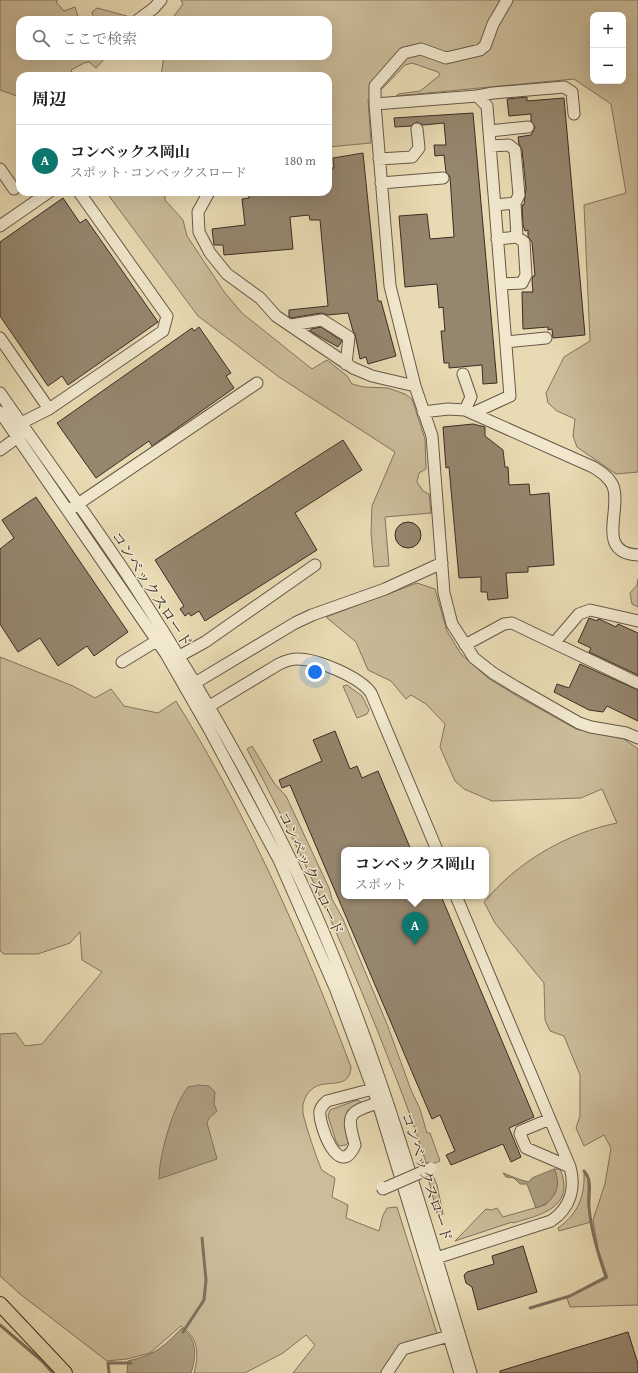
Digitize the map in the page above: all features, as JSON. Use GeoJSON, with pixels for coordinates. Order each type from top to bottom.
{"type":"FeatureCollection","features":[{"type":"Feature","properties":{"kind":"main road"},"geometry":{"type":"LineString","coordinates":[[0,1304],[66,1373]]}},
{"type":"Feature","properties":{"kind":"street"},"geometry":{"type":"LineString","coordinates":[[143,16],[154,8],[161,0]]}},
{"type":"Feature","properties":{"kind":"street"},"geometry":{"type":"LineString","coordinates":[[507,0],[493,24],[485,46],[480,50],[446,58],[421,49],[404,53],[375,86],[379,160],[390,286],[414,386],[432,436],[444,593],[452,624],[464,645],[474,658],[493,673],[579,723],[591,727],[626,733],[638,738]]}},
{"type":"Feature","properties":{"kind":"street"},"geometry":{"type":"LineString","coordinates":[[375,104],[564,87],[572,92],[574,114]]}},
{"type":"Feature","properties":{"kind":"street"},"geometry":{"type":"LineString","coordinates":[[469,412],[510,396],[487,106],[477,96]]}},
{"type":"Feature","properties":{"kind":"street"},"geometry":{"type":"LineString","coordinates":[[489,131],[528,127]]}},
{"type":"Feature","properties":{"kind":"street"},"geometry":{"type":"LineString","coordinates":[[379,160],[412,157],[419,148],[417,129]]}},
{"type":"Feature","properties":{"kind":"street"},"geometry":{"type":"LineString","coordinates":[[490,146],[509,145],[515,150],[519,195],[515,203],[517,237]]}},
{"type":"Feature","properties":{"kind":"street"},"geometry":{"type":"LineString","coordinates":[[0,169],[14,189]]}},
{"type":"Feature","properties":{"kind":"street"},"geometry":{"type":"LineString","coordinates":[[381,183],[443,178]]}},
{"type":"Feature","properties":{"kind":"street"},"geometry":{"type":"LineString","coordinates":[[0,226],[43,196]]}},
{"type":"Feature","properties":{"kind":"street"},"geometry":{"type":"LineString","coordinates":[[0,450],[19,430],[163,331],[168,316],[82,196]]}},
{"type":"Feature","properties":{"kind":"street"},"geometry":{"type":"LineString","coordinates":[[207,196],[198,212],[199,232],[210,253],[227,274],[260,298],[276,316],[346,364],[372,376],[414,386]]}},
{"type":"Feature","properties":{"kind":"street"},"geometry":{"type":"LineString","coordinates":[[495,204],[515,203]]}},
{"type":"Feature","properties":{"kind":"street"},"geometry":{"type":"LineString","coordinates":[[498,239],[517,237],[524,242],[526,275],[522,283],[501,284]]}},
{"type":"Feature","properties":{"kind":"street"},"geometry":{"type":"LineString","coordinates":[[291,325],[322,320],[349,337],[346,364]]}},
{"type":"Feature","properties":{"kind":"street"},"geometry":{"type":"LineString","coordinates":[[0,338],[49,409]]}},
{"type":"Feature","properties":{"kind":"street"},"geometry":{"type":"LineString","coordinates":[[506,342],[546,338]]}},
{"type":"Feature","properties":{"kind":"street"},"geometry":{"type":"LineString","coordinates":[[463,374],[471,398],[469,412]]}},
{"type":"Feature","properties":{"kind":"street"},"geometry":{"type":"LineString","coordinates":[[67,510],[257,383]]}},
{"type":"Feature","properties":{"kind":"street","name":"コンベックスロード"},"geometry":{"type":"LineString","coordinates":[[1,397],[67,510],[175,659],[195,683],[253,785],[289,856],[344,982],[389,1106],[432,1259],[449,1336],[460,1373]]}},
{"type":"Feature","properties":{"kind":"street"},"geometry":{"type":"LineString","coordinates":[[423,412],[448,409],[469,412],[593,467],[606,475],[613,488],[613,538],[622,550],[638,555]]}},
{"type":"Feature","properties":{"kind":"street","name":"コンベックスロード"},"geometry":{"type":"LineString","coordinates":[[0,412],[19,430],[77,504],[134,586],[161,638]]}},
{"type":"Feature","properties":{"kind":"street"},"geometry":{"type":"LineString","coordinates":[[195,683],[312,614],[385,588],[442,563]]}},
{"type":"Feature","properties":{"kind":"street"},"geometry":{"type":"LineString","coordinates":[[175,659],[205,642],[315,566]]}},
{"type":"Feature","properties":{"kind":"street"},"geometry":{"type":"LineString","coordinates":[[555,642],[579,614],[590,610],[638,621]]}},
{"type":"Feature","properties":{"kind":"street"},"geometry":{"type":"LineString","coordinates":[[464,645],[504,624],[512,622],[638,682]]}},
{"type":"Feature","properties":{"kind":"street"},"geometry":{"type":"LineString","coordinates":[[122,662],[161,638]]}},
{"type":"Feature","properties":{"kind":"street","name":"コンベックスロード"},"geometry":{"type":"LineString","coordinates":[[175,659],[279,860],[336,990],[378,1103],[470,1373]]}},
{"type":"Feature","properties":{"kind":"street"},"geometry":{"type":"LineString","coordinates":[[208,707],[288,660],[311,661],[361,682],[371,693],[436,847]]}},
{"type":"Feature","properties":{"kind":"street"},"geometry":{"type":"LineString","coordinates":[[432,1259],[551,1221],[563,1211],[570,1198],[572,1177],[570,1167],[457,899]]}},
{"type":"Feature","properties":{"kind":"street"},"geometry":{"type":"LineString","coordinates":[[373,1089],[327,1101],[323,1104],[320,1114],[331,1149],[335,1154],[342,1156],[347,1155],[352,1152],[355,1145],[349,1125],[351,1116],[359,1109],[378,1103]]}},
{"type":"Feature","properties":{"kind":"street"},"geometry":{"type":"LineString","coordinates":[[550,1119],[521,1131],[520,1134],[526,1148],[570,1167]]}},
{"type":"Feature","properties":{"kind":"street"},"geometry":{"type":"LineString","coordinates":[[382,1189],[431,1168]]}},
{"type":"Feature","properties":{"kind":"street"},"geometry":{"type":"LineString","coordinates":[[387,1373],[403,1349],[449,1336]]}},
{"type":"Feature","properties":{"kind":"shaded area"},"geometry":{"type":"Polygon","coordinates":[[[0,0],[58,0],[56,2],[64,11],[75,7],[78,16],[16,16],[16,60],[103,60],[96,68],[89,62],[71,70],[72,72],[16,72],[16,96],[0,90],[0,0]]]}},
{"type":"Feature","properties":{"kind":"shaded area"},"geometry":{"type":"Polygon","coordinates":[[[181,0],[638,0],[638,472],[616,474],[577,447],[573,436],[575,419],[557,411],[548,403],[546,393],[564,357],[590,341],[584,205],[626,193],[611,104],[574,79],[396,96],[398,94],[420,91],[440,75],[438,72],[412,63],[405,65],[384,87],[368,99],[371,143],[332,147],[332,72],[162,72],[163,60],[332,60],[332,16],[174,16],[183,4],[181,0]]]}},
{"type":"Feature","properties":{"kind":"shaded area"},"geometry":{"type":"Polygon","coordinates":[[[97,8],[127,16],[93,16],[92,12],[97,8]]]}},
{"type":"Feature","properties":{"kind":"shaded area"},"geometry":{"type":"Polygon","coordinates":[[[109,196],[165,196],[165,200],[183,220],[187,236],[225,293],[242,313],[312,369],[327,360],[347,376],[352,384],[364,387],[388,388],[405,394],[412,399],[425,439],[426,469],[419,473],[417,482],[423,491],[429,494],[431,513],[385,517],[389,566],[374,567],[371,533],[372,506],[395,452],[279,377],[198,316],[109,196]]]}},
{"type":"Feature","properties":{"kind":"shaded area"},"geometry":{"type":"Polygon","coordinates":[[[638,579],[638,607],[632,604],[630,593],[637,585],[638,579]]]}},
{"type":"Feature","properties":{"kind":"shaded area"},"geometry":{"type":"Polygon","coordinates":[[[417,583],[435,589],[447,631],[461,654],[488,678],[576,729],[624,739],[638,749],[638,1305],[570,1307],[567,1298],[608,1278],[598,1249],[593,1220],[605,1184],[611,1148],[604,1135],[584,1146],[576,1128],[580,1116],[580,1075],[564,1036],[550,1031],[545,1020],[544,983],[495,923],[484,902],[489,899],[489,897],[512,874],[544,851],[580,834],[617,823],[602,789],[581,798],[492,801],[464,789],[455,781],[440,747],[445,724],[426,704],[411,695],[406,699],[391,681],[368,670],[356,642],[326,617],[417,583]]]}},
{"type":"Feature","properties":{"kind":"shaded area"},"geometry":{"type":"Polygon","coordinates":[[[0,657],[73,686],[95,698],[111,689],[124,706],[158,713],[176,701],[227,789],[294,926],[314,972],[351,1067],[350,1075],[341,1082],[323,1084],[316,1086],[311,1090],[304,1100],[303,1106],[308,1132],[322,1170],[335,1178],[332,1197],[348,1205],[346,1218],[379,1231],[383,1215],[387,1208],[397,1207],[438,1337],[405,1345],[386,1373],[293,1373],[315,1345],[306,1335],[283,1353],[245,1373],[194,1373],[197,1359],[196,1347],[191,1336],[181,1326],[150,1353],[127,1359],[107,1361],[20,1294],[0,1276],[0,1034],[16,1033],[25,1046],[42,1044],[102,972],[82,960],[80,932],[70,943],[38,954],[4,954],[0,951],[0,657]]]}},
{"type":"Feature","properties":{"kind":"shaded area"},"geometry":{"type":"Polygon","coordinates":[[[347,685],[362,696],[369,710],[367,714],[357,718],[343,686],[347,685]]]}},
{"type":"Feature","properties":{"kind":"shaded area"},"geometry":{"type":"Polygon","coordinates":[[[252,746],[274,783],[286,796],[329,888],[332,899],[343,919],[387,1024],[411,1090],[420,1109],[427,1133],[430,1133],[440,1161],[427,1166],[403,1096],[362,991],[299,851],[247,749],[252,746]]]}},
{"type":"Feature","properties":{"kind":"shaded area"},"geometry":{"type":"Polygon","coordinates":[[[199,1085],[209,1086],[215,1092],[214,1104],[217,1111],[209,1118],[207,1123],[217,1159],[159,1179],[164,1144],[177,1106],[188,1087],[199,1085]]]}},
{"type":"Feature","properties":{"kind":"shaded area"},"geometry":{"type":"Polygon","coordinates":[[[357,1100],[361,1102],[350,1141],[346,1145],[339,1146],[328,1116],[330,1110],[357,1100]]]}},
{"type":"Feature","properties":{"kind":"shaded area"},"geometry":{"type":"Polygon","coordinates":[[[554,1169],[560,1169],[564,1182],[560,1201],[553,1207],[534,1217],[512,1222],[455,1241],[486,1209],[492,1210],[497,1208],[503,1217],[545,1205],[549,1202],[556,1188],[557,1178],[554,1169]]]}},
{"type":"Feature","properties":{"kind":"shaded area"},"geometry":{"type":"Polygon","coordinates":[[[554,1169],[558,1182],[555,1193],[548,1202],[536,1208],[527,1184],[520,1184],[514,1178],[506,1177],[503,1173],[529,1182],[532,1178],[554,1169]]]}},
{"type":"Feature","properties":{"kind":"shaded area"},"geometry":{"type":"Polygon","coordinates":[[[432,1173],[437,1185],[443,1214],[438,1216],[427,1174],[432,1173]]]}},
{"type":"Feature","properties":{"kind":"shaded area"},"geometry":{"type":"Polygon","coordinates":[[[584,1173],[588,1179],[588,1203],[591,1222],[559,1231],[558,1228],[571,1217],[579,1204],[583,1189],[584,1173]]]}},
{"type":"Feature","properties":{"kind":"shaded area"},"geometry":{"type":"Polygon","coordinates":[[[182,1328],[191,1337],[194,1348],[195,1354],[191,1373],[127,1373],[128,1361],[158,1350],[182,1328]]]}},
{"type":"Feature","properties":{"kind":"building"},"geometry":{"type":"Polygon","coordinates":[[[527,97],[527,101],[564,98],[585,335],[553,338],[552,329],[548,330],[548,327],[523,329],[522,292],[533,292],[532,280],[533,276],[535,276],[532,242],[528,237],[528,230],[525,231],[523,225],[522,205],[524,205],[526,188],[522,150],[518,137],[531,135],[535,127],[531,121],[531,114],[509,116],[507,99],[527,97]]]}},
{"type":"Feature","properties":{"kind":"building"},"geometry":{"type":"Polygon","coordinates":[[[473,113],[497,383],[483,384],[482,365],[449,368],[449,363],[444,363],[441,331],[445,331],[443,307],[439,308],[437,284],[405,287],[399,216],[427,214],[430,239],[454,237],[450,177],[446,172],[444,155],[435,156],[434,145],[446,145],[444,123],[423,125],[417,122],[411,126],[395,127],[394,118],[473,113]]]}},
{"type":"Feature","properties":{"kind":"building"},"geometry":{"type":"Polygon","coordinates":[[[363,153],[378,301],[381,301],[396,356],[368,364],[366,357],[360,359],[355,334],[348,313],[328,315],[321,313],[291,318],[289,317],[289,310],[328,306],[320,220],[310,220],[309,215],[290,217],[293,249],[224,255],[223,245],[214,245],[212,229],[245,225],[242,199],[249,198],[249,196],[332,196],[332,168],[334,168],[333,158],[363,153]]]}},
{"type":"Feature","properties":{"kind":"building"},"geometry":{"type":"Polygon","coordinates":[[[63,198],[80,223],[86,219],[158,322],[68,385],[62,376],[48,386],[0,316],[0,242],[63,198]]]}},
{"type":"Feature","properties":{"kind":"building"},"geometry":{"type":"Polygon","coordinates":[[[199,327],[231,373],[226,376],[234,388],[152,446],[149,441],[96,478],[57,423],[192,328],[194,331],[199,327]]]}},
{"type":"Feature","properties":{"kind":"building"},"geometry":{"type":"Polygon","coordinates":[[[321,327],[342,341],[338,347],[310,331],[311,329],[321,327]]]}},
{"type":"Feature","properties":{"kind":"building"},"geometry":{"type":"Polygon","coordinates":[[[473,424],[485,427],[485,436],[503,450],[505,467],[508,467],[509,485],[529,484],[530,495],[549,493],[554,565],[528,567],[528,572],[506,573],[508,598],[488,600],[487,592],[481,592],[481,577],[459,578],[449,467],[446,468],[443,427],[473,424]]]}},
{"type":"Feature","properties":{"kind":"building"},"geometry":{"type":"Polygon","coordinates":[[[343,440],[362,470],[295,513],[317,550],[205,621],[199,611],[191,616],[189,613],[185,616],[180,609],[184,606],[155,560],[343,440]]]}},
{"type":"Feature","properties":{"kind":"building"},"geometry":{"type":"Polygon","coordinates":[[[36,497],[128,632],[94,656],[87,646],[58,666],[40,638],[18,652],[0,624],[0,549],[14,538],[2,520],[36,497]]]}},
{"type":"Feature","properties":{"kind":"building"},"geometry":{"type":"Polygon","coordinates":[[[408,522],[417,526],[421,535],[417,544],[408,548],[399,544],[395,535],[399,526],[408,522]]]}},
{"type":"Feature","properties":{"kind":"building"},"geometry":{"type":"Polygon","coordinates":[[[589,618],[597,621],[598,619],[601,620],[616,627],[618,624],[638,633],[638,675],[589,652],[591,648],[578,642],[589,618]]]}},
{"type":"Feature","properties":{"kind":"building"},"geometry":{"type":"Polygon","coordinates":[[[580,664],[638,690],[638,721],[607,706],[603,712],[589,710],[554,692],[557,684],[569,688],[580,664]]]}},
{"type":"Feature","properties":{"kind":"building"},"geometry":{"type":"Polygon","coordinates":[[[335,731],[350,769],[357,766],[362,778],[378,771],[410,847],[341,847],[341,899],[442,899],[534,1117],[509,1128],[521,1157],[511,1162],[503,1144],[451,1165],[446,1155],[455,1151],[440,1115],[432,1119],[290,785],[282,788],[279,780],[322,761],[313,740],[335,731]]]}},
{"type":"Feature","properties":{"kind":"building"},"geometry":{"type":"Polygon","coordinates":[[[523,1246],[537,1292],[478,1310],[472,1287],[466,1283],[464,1275],[467,1272],[494,1264],[492,1256],[523,1246]]]}},
{"type":"Feature","properties":{"kind":"building"},"geometry":{"type":"Polygon","coordinates":[[[628,1332],[638,1364],[638,1373],[500,1373],[500,1371],[628,1332]]]}},
{"type":"Feature","properties":{"kind":"waterway"},"geometry":{"type":"LineString","coordinates":[[530,1308],[570,1296],[606,1277],[593,1234],[589,1207],[589,1183],[587,1175],[584,1171]]}},
{"type":"Feature","properties":{"kind":"waterway"},"geometry":{"type":"LineString","coordinates":[[183,1332],[204,1300],[206,1280],[202,1238]]}},
{"type":"Feature","properties":{"kind":"waterway"},"geometry":{"type":"LineString","coordinates":[[0,1325],[42,1361],[53,1373]]}},
{"type":"Feature","properties":{"kind":"waterway"},"geometry":{"type":"LineString","coordinates":[[109,1373],[108,1363],[131,1363]]}},
{"type":"Feature","properties":{"kind":"place","name":"コンベックス岡山"},"geometry":{"type":"Point","coordinates":[415,945]}}]}
